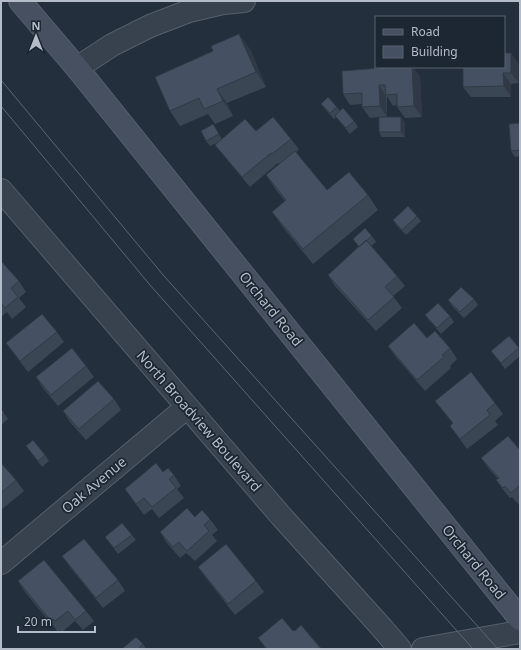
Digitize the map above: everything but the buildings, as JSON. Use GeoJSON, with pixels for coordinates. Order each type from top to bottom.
{"type":"FeatureCollection","features":[{"type":"Feature","properties":{"kind":"street","name":"Orchard Road"},"geometry":{"type":"LineString","coordinates":[[20,1],[77,68],[520,620]]}},
{"type":"Feature","properties":{"kind":"street"},"geometry":{"type":"LineString","coordinates":[[77,68],[112,46],[150,26],[189,11],[224,3],[244,1]]}},
{"type":"Feature","properties":{"kind":"street","name":"North Broadview Boulevard"},"geometry":{"type":"LineString","coordinates":[[1,190],[281,516],[400,649]]}},
{"type":"Feature","properties":{"kind":"street","name":"Oak Avenue"},"geometry":{"type":"LineString","coordinates":[[1,563],[187,407]]}},
{"type":"Feature","properties":{"kind":"street"},"geometry":{"type":"LineString","coordinates":[[423,649],[520,632]]}},
{"type":"Feature","properties":{"kind":"tram line"},"geometry":{"type":"LineString","coordinates":[[1,80],[164,276],[498,649]]}},
{"type":"Feature","properties":{"kind":"tram line"},"geometry":{"type":"LineString","coordinates":[[1,106],[150,285],[473,649]]}}]}
